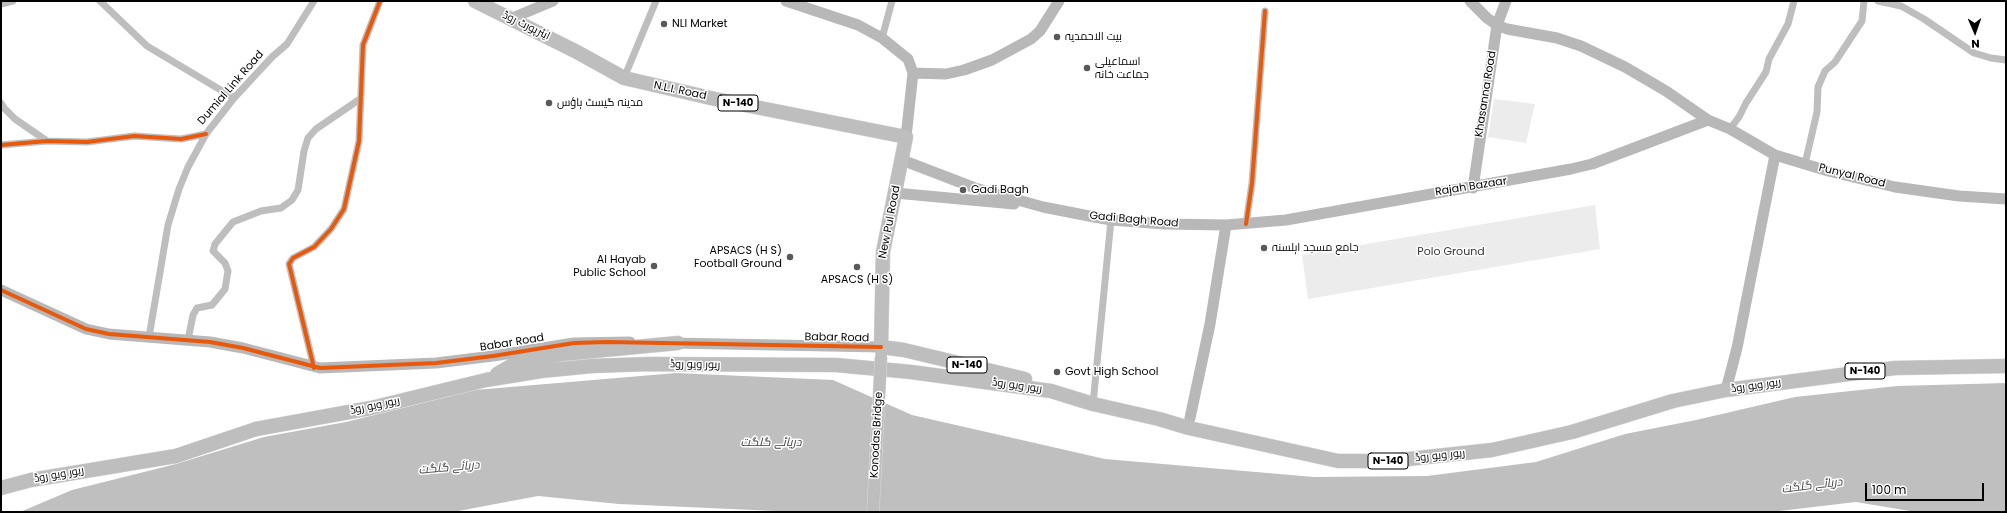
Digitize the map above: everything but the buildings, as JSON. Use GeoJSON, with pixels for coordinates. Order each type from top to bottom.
{"type":"FeatureCollection","features":[{"type":"Feature","properties":{"kind":"highway","name":"ایئرپورٹ روڈ"},"geometry":{"type":"LineString","coordinates":[[475,1],[576,52]]}},
{"type":"Feature","properties":{"kind":"highway","name":"N.L.I. Road"},"geometry":{"type":"LineString","coordinates":[[576,52],[624,78],[906,137]]}},
{"type":"Feature","properties":{"kind":"highway"},"geometry":{"type":"LineString","coordinates":[[902,160],[906,137]]}},
{"type":"Feature","properties":{"kind":"highway","name":"New Pul Road"},"geometry":{"type":"LineString","coordinates":[[881,352],[881,268],[902,160]]}},
{"type":"Feature","properties":{"kind":"highway"},"geometry":{"type":"LineString","coordinates":[[486,380],[516,363],[532,359],[562,354],[678,343]]}},
{"type":"Feature","properties":{"kind":"highway","name":"N-140"},"geometry":{"type":"LineString","coordinates":[[881,352],[904,350],[1032,380],[1043,384],[1051,391]]}},
{"type":"Feature","properties":{"kind":"highway","name":"ریور ویو روڈ"},"geometry":{"type":"LineString","coordinates":[[1,488],[31,480],[176,456],[256,429],[283,422],[371,408],[486,380],[541,371],[592,366],[649,364],[836,366],[911,372],[1051,391],[1093,404],[1338,461],[1390,461],[1492,450],[1572,432],[1673,401],[1726,390],[1895,368],[2006,366]]}},
{"type":"Feature","properties":{"kind":"main road"},"geometry":{"type":"LineString","coordinates":[[510,19],[553,1]]}},
{"type":"Feature","properties":{"kind":"main road"},"geometry":{"type":"LineString","coordinates":[[786,1],[847,20],[882,38],[908,59],[913,72],[906,137]]}},
{"type":"Feature","properties":{"kind":"main road"},"geometry":{"type":"LineString","coordinates":[[913,72],[946,74],[964,70],[992,60],[1013,50],[1036,35],[1059,1]]}},
{"type":"Feature","properties":{"kind":"main road"},"geometry":{"type":"LineString","coordinates":[[1470,1],[1487,18],[1497,25]]}},
{"type":"Feature","properties":{"kind":"main road","name":"Khasanna Road"},"geometry":{"type":"LineString","coordinates":[[1473,188],[1497,25],[1506,1]]}},
{"type":"Feature","properties":{"kind":"main road","name":"Punyal Road"},"geometry":{"type":"LineString","coordinates":[[1497,25],[1506,29],[1557,38],[1581,46],[1625,67],[1666,91],[1708,120],[1730,129],[1775,155],[1895,187],[1959,196],[2006,199]]}},
{"type":"Feature","properties":{"kind":"main road","name":"Rajah Bazaar"},"geometry":{"type":"LineString","coordinates":[[1226,225],[1286,220],[1473,188],[1571,169],[1592,164],[1708,120]]}},
{"type":"Feature","properties":{"kind":"main road"},"geometry":{"type":"LineString","coordinates":[[1726,390],[1737,348],[1775,155]]}},
{"type":"Feature","properties":{"kind":"main road","name":"Gadi Bagh Road"},"geometry":{"type":"LineString","coordinates":[[902,160],[975,188],[1043,206],[1111,220],[1165,224],[1226,225]]}},
{"type":"Feature","properties":{"kind":"main road"},"geometry":{"type":"LineString","coordinates":[[973,200],[975,188]]}},
{"type":"Feature","properties":{"kind":"main road","name":"Gadi Bagh Road"},"geometry":{"type":"LineString","coordinates":[[895,193],[1043,206]]}},
{"type":"Feature","properties":{"kind":"main road"},"geometry":{"type":"LineString","coordinates":[[1190,418],[1210,324],[1226,225]]}},
{"type":"Feature","properties":{"kind":"main road","name":"Babar Road"},"geometry":{"type":"LineString","coordinates":[[1,290],[86,329],[109,334],[210,342],[242,348],[314,368],[436,363],[493,356],[574,343],[678,343],[881,352]]}},
{"type":"Feature","properties":{"kind":"main road","name":"Konodas Bridge"},"geometry":{"type":"LineString","coordinates":[[872,512],[881,352]]}},
{"type":"Feature","properties":{"kind":"street"},"geometry":{"type":"LineString","coordinates":[[1,4],[13,1]]}},
{"type":"Feature","properties":{"kind":"street"},"geometry":{"type":"LineString","coordinates":[[100,1],[147,46],[234,98]]}},
{"type":"Feature","properties":{"kind":"street","name":"Dumial Link Road"},"geometry":{"type":"LineString","coordinates":[[149,337],[168,225],[179,189],[206,134],[234,98],[272,57],[287,44],[314,1]]}},
{"type":"Feature","properties":{"kind":"street"},"geometry":{"type":"LineString","coordinates":[[314,368],[289,264],[293,258],[314,247],[331,229],[344,210],[359,141],[362,45],[380,1]]}},
{"type":"Feature","properties":{"kind":"street"},"geometry":{"type":"LineString","coordinates":[[624,78],[656,1]]}},
{"type":"Feature","properties":{"kind":"street"},"geometry":{"type":"LineString","coordinates":[[882,38],[892,1]]}},
{"type":"Feature","properties":{"kind":"street"},"geometry":{"type":"LineString","coordinates":[[1730,129],[1739,117],[1746,103],[1766,72],[1769,59],[1788,24],[1794,1]]}},
{"type":"Feature","properties":{"kind":"street"},"geometry":{"type":"LineString","coordinates":[[1805,164],[1817,112],[1818,87],[1825,71],[1835,62],[1862,20],[1864,1]]}},
{"type":"Feature","properties":{"kind":"street"},"geometry":{"type":"LineString","coordinates":[[1878,1],[1901,6],[1924,19],[1974,53],[1991,58],[2006,60]]}},
{"type":"Feature","properties":{"kind":"street"},"geometry":{"type":"LineString","coordinates":[[1246,224],[1252,182],[1265,11]]}},
{"type":"Feature","properties":{"kind":"street"},"geometry":{"type":"LineString","coordinates":[[188,340],[193,315],[197,308],[212,305],[225,288],[228,271],[225,263],[213,251],[215,244],[233,222],[261,210],[281,208],[292,200],[298,190],[304,151],[308,138],[316,129],[360,99]]}},
{"type":"Feature","properties":{"kind":"street"},"geometry":{"type":"LineString","coordinates":[[1,103],[15,119],[47,141]]}},
{"type":"Feature","properties":{"kind":"street"},"geometry":{"type":"LineString","coordinates":[[1,145],[47,141],[87,142],[134,136],[181,139],[206,134]]}},
{"type":"Feature","properties":{"kind":"street"},"geometry":{"type":"LineString","coordinates":[[1093,404],[1111,220]]}},
{"type":"Feature","properties":{"kind":"green space"},"geometry":{"type":"Polygon","coordinates":[[[1494,99],[1535,104],[1526,143],[1488,137],[1494,99]]]}},
{"type":"Feature","properties":{"kind":"green space","name":"Polo Ground"},"geometry":{"type":"Polygon","coordinates":[[[1595,205],[1600,249],[1308,299],[1302,255],[1595,205]]]}},
{"type":"Feature","properties":{"kind":"water","name":"دریائے گلگت"},"geometry":{"type":"Polygon","coordinates":[[[676,373],[833,380],[912,415],[1105,459],[1314,477],[1427,476],[1536,462],[1625,434],[1696,420],[1795,397],[1897,386],[2006,383],[2006,512],[1916,512],[1856,502],[1771,512],[798,512],[619,504],[538,496],[453,512],[20,512],[72,490],[176,464],[264,437],[346,422],[475,390],[676,373]]]}},
{"type":"Feature","properties":{"kind":"cycle path"},"geometry":{"type":"LineString","coordinates":[[314,368],[289,264],[293,258],[314,247],[331,229],[344,209],[359,141],[363,45],[380,1]]}},
{"type":"Feature","properties":{"kind":"cycle path"},"geometry":{"type":"LineString","coordinates":[[1246,224],[1252,183],[1265,11]]}},
{"type":"Feature","properties":{"kind":"cycle path"},"geometry":{"type":"LineString","coordinates":[[1,145],[47,141],[87,142],[134,136],[181,139],[206,134]]}},
{"type":"Feature","properties":{"kind":"cycle path"},"geometry":{"type":"LineString","coordinates":[[1,290],[86,329],[109,334],[210,342],[243,348],[320,368],[436,363],[493,356],[574,343],[607,342],[881,347]]}},
{"type":"Feature","properties":{"kind":"place","name":"NLI Market"},"geometry":{"type":"Point","coordinates":[664,24]}},
{"type":"Feature","properties":{"kind":"place","name":"بیت الاحمدیہ"},"geometry":{"type":"Point","coordinates":[1057,37]}},
{"type":"Feature","properties":{"kind":"place","name":"اسماعیلی جماعت خانہ"},"geometry":{"type":"Point","coordinates":[1087,68]}},
{"type":"Feature","properties":{"kind":"place","name":"مدینہ گیسٹ ہاؤس"},"geometry":{"type":"Point","coordinates":[549,103]}},
{"type":"Feature","properties":{"kind":"place","name":"Gadi Bagh"},"geometry":{"type":"Point","coordinates":[963,190]}},
{"type":"Feature","properties":{"kind":"place","name":"جامع مسجد اہلسنہ"},"geometry":{"type":"Point","coordinates":[1264,248]}},
{"type":"Feature","properties":{"kind":"place","name":"APSACS (H S) Football Ground"},"geometry":{"type":"Point","coordinates":[790,257]}},
{"type":"Feature","properties":{"kind":"place","name":"Al Hayab Public School"},"geometry":{"type":"Point","coordinates":[654,266]}},
{"type":"Feature","properties":{"kind":"place","name":"APSACS (H S)"},"geometry":{"type":"Point","coordinates":[857,267]}},
{"type":"Feature","properties":{"kind":"place","name":"Govt High School"},"geometry":{"type":"Point","coordinates":[1057,372]}}]}
